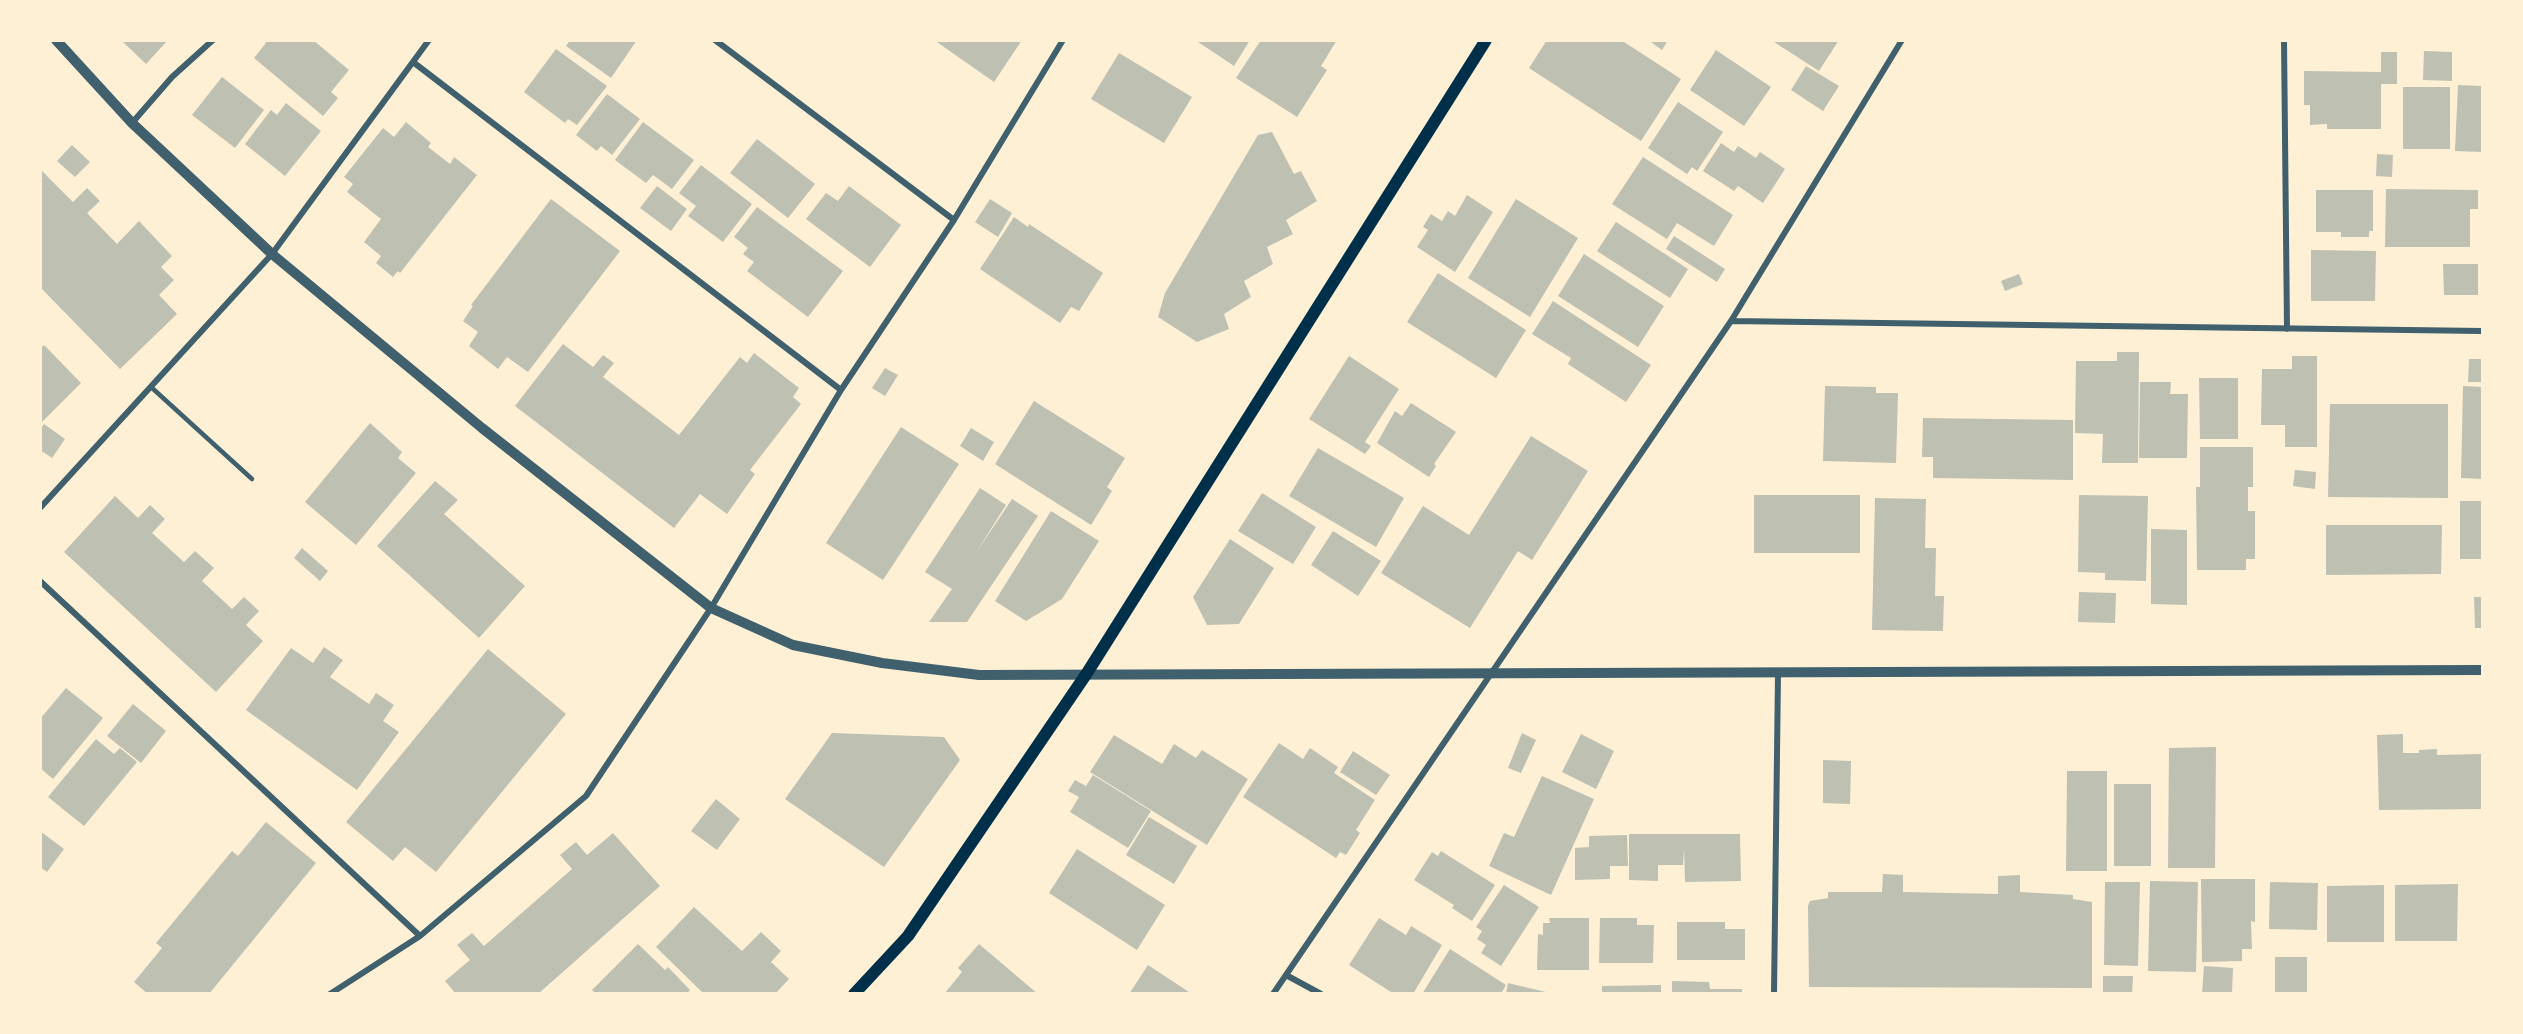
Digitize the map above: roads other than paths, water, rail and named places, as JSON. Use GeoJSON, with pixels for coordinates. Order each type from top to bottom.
{"type":"FeatureCollection","features":[{"type":"Feature","properties":{"kind":"main road"},"geometry":{"type":"LineString","coordinates":[[854,993],[908,936],[1087,673],[1486,40]]}},
{"type":"Feature","properties":{"kind":"street"},"geometry":{"type":"LineString","coordinates":[[56,40],[132,123],[272,254],[482,428],[711,608],[793,645],[882,663],[979,675],[2482,670]]}},
{"type":"Feature","properties":{"kind":"street"},"geometry":{"type":"LineString","coordinates":[[132,123],[172,77],[213,40]]}},
{"type":"Feature","properties":{"kind":"street"},"geometry":{"type":"LineString","coordinates":[[40,508],[272,254],[429,40]]}},
{"type":"Feature","properties":{"kind":"street"},"geometry":{"type":"LineString","coordinates":[[715,40],[954,220]]}},
{"type":"Feature","properties":{"kind":"street"},"geometry":{"type":"LineString","coordinates":[[330,993],[420,936],[586,796],[711,608],[841,390],[954,220],[1063,40]]}},
{"type":"Feature","properties":{"kind":"street"},"geometry":{"type":"LineString","coordinates":[[1273,993],[1731,321],[1902,40]]}},
{"type":"Feature","properties":{"kind":"street"},"geometry":{"type":"LineString","coordinates":[[2283,40],[2287,329]]}},
{"type":"Feature","properties":{"kind":"street"},"geometry":{"type":"LineString","coordinates":[[413,62],[841,390]]}},
{"type":"Feature","properties":{"kind":"street"},"geometry":{"type":"LineString","coordinates":[[1731,321],[2482,331]]}},
{"type":"Feature","properties":{"kind":"street"},"geometry":{"type":"LineString","coordinates":[[40,581],[420,936]]}},
{"type":"Feature","properties":{"kind":"street"},"geometry":{"type":"LineString","coordinates":[[1774,993],[1778,674]]}},
{"type":"Feature","properties":{"kind":"street"},"geometry":{"type":"LineString","coordinates":[[1286,975],[1321,993]]}},
{"type":"Feature","properties":{"kind":"lane"},"geometry":{"type":"LineString","coordinates":[[151,387],[252,479]]}}]}
